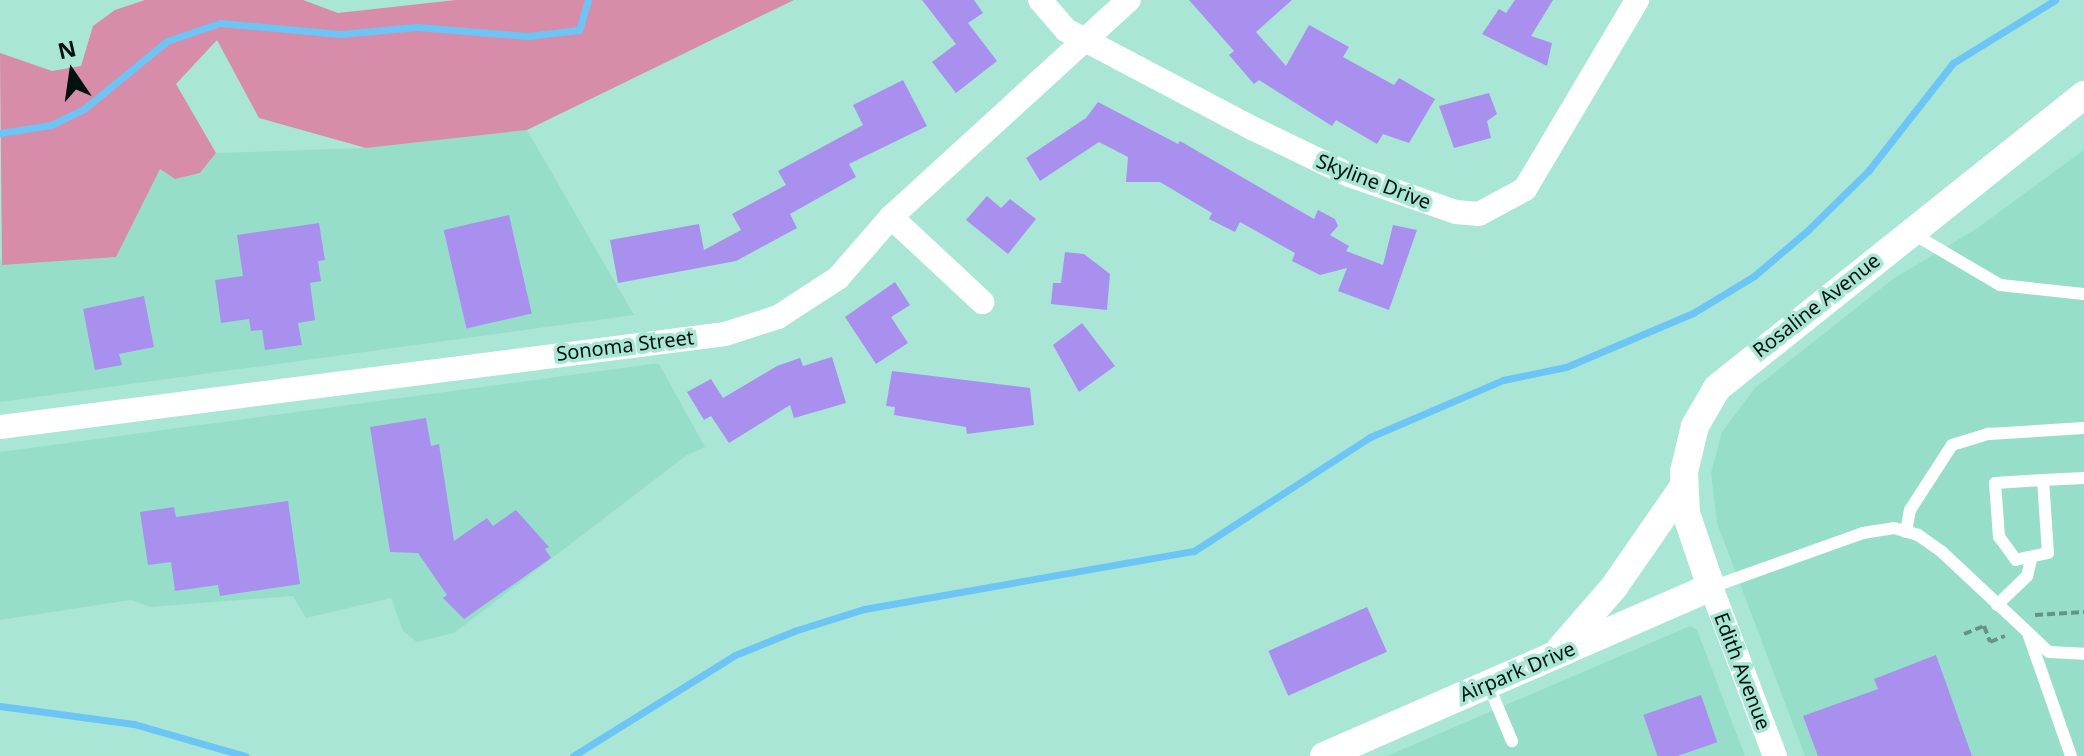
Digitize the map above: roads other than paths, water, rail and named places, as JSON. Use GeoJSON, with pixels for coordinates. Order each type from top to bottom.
{"type":"FeatureCollection","features":[{"type":"Feature","properties":{"kind":"street","name":"Skyline Drive"},"geometry":{"type":"LineString","coordinates":[[1040,0],[1066,30],[1349,175],[1456,212],[1479,214],[1525,189],[1637,0]]}},
{"type":"Feature","properties":{"kind":"street","name":"Sonoma Street"},"geometry":{"type":"LineString","coordinates":[[0,427],[725,334],[778,317],[815,295],[848,267],[891,217],[1129,0]]}},
{"type":"Feature","properties":{"kind":"street","name":"Rosaline Avenue"},"geometry":{"type":"LineString","coordinates":[[1711,587],[1686,513],[1684,486],[1690,441],[1717,388],[2084,95]]}},
{"type":"Feature","properties":{"kind":"street"},"geometry":{"type":"LineString","coordinates":[[891,217],[982,302]]}},
{"type":"Feature","properties":{"kind":"street"},"geometry":{"type":"LineString","coordinates":[[1553,656],[1614,587],[1684,486]]}},
{"type":"Feature","properties":{"kind":"street","name":"Airpark Drive"},"geometry":{"type":"LineString","coordinates":[[1324,756],[1711,587]]}},
{"type":"Feature","properties":{"kind":"street","name":"Edith Avenue"},"geometry":{"type":"LineString","coordinates":[[1711,587],[1775,756]]}},
{"type":"Feature","properties":{"kind":"lane"},"geometry":{"type":"LineString","coordinates":[[1910,232],[2000,285],[2084,294]]}},
{"type":"Feature","properties":{"kind":"lane"},"geometry":{"type":"LineString","coordinates":[[1906,532],[1910,510],[1952,445],[1989,434],[2084,428]]}},
{"type":"Feature","properties":{"kind":"lane"},"geometry":{"type":"LineString","coordinates":[[2043,480],[2048,553],[2031,560],[2016,560],[1999,537],[1995,483],[2043,480],[2084,478]]}},
{"type":"Feature","properties":{"kind":"lane"},"geometry":{"type":"LineString","coordinates":[[1711,587],[1863,533],[1906,532],[1942,552],[2049,652],[2084,654]]}},
{"type":"Feature","properties":{"kind":"lane"},"geometry":{"type":"LineString","coordinates":[[1997,605],[2027,576],[2031,560]]}},
{"type":"Feature","properties":{"kind":"lane"},"geometry":{"type":"LineString","coordinates":[[2029,636],[2071,756]]}},
{"type":"Feature","properties":{"kind":"lane"},"geometry":{"type":"LineString","coordinates":[[1488,684],[1512,741]]}},
{"type":"Feature","properties":{"kind":"waterway"},"geometry":{"type":"LineString","coordinates":[[0,133],[51,125],[84,109],[167,41],[220,23],[341,34],[417,27],[528,36],[579,30],[588,0]]}},
{"type":"Feature","properties":{"kind":"waterway"},"geometry":{"type":"LineString","coordinates":[[573,756],[735,655],[794,631],[864,609],[1194,551],[1370,437],[1503,380],[1566,367],[1693,313],[1754,276],[1808,230],[1869,170],[1953,63],[2055,0]]}},
{"type":"Feature","properties":{"kind":"waterway"},"geometry":{"type":"LineString","coordinates":[[0,706],[134,724],[245,756]]}}]}
